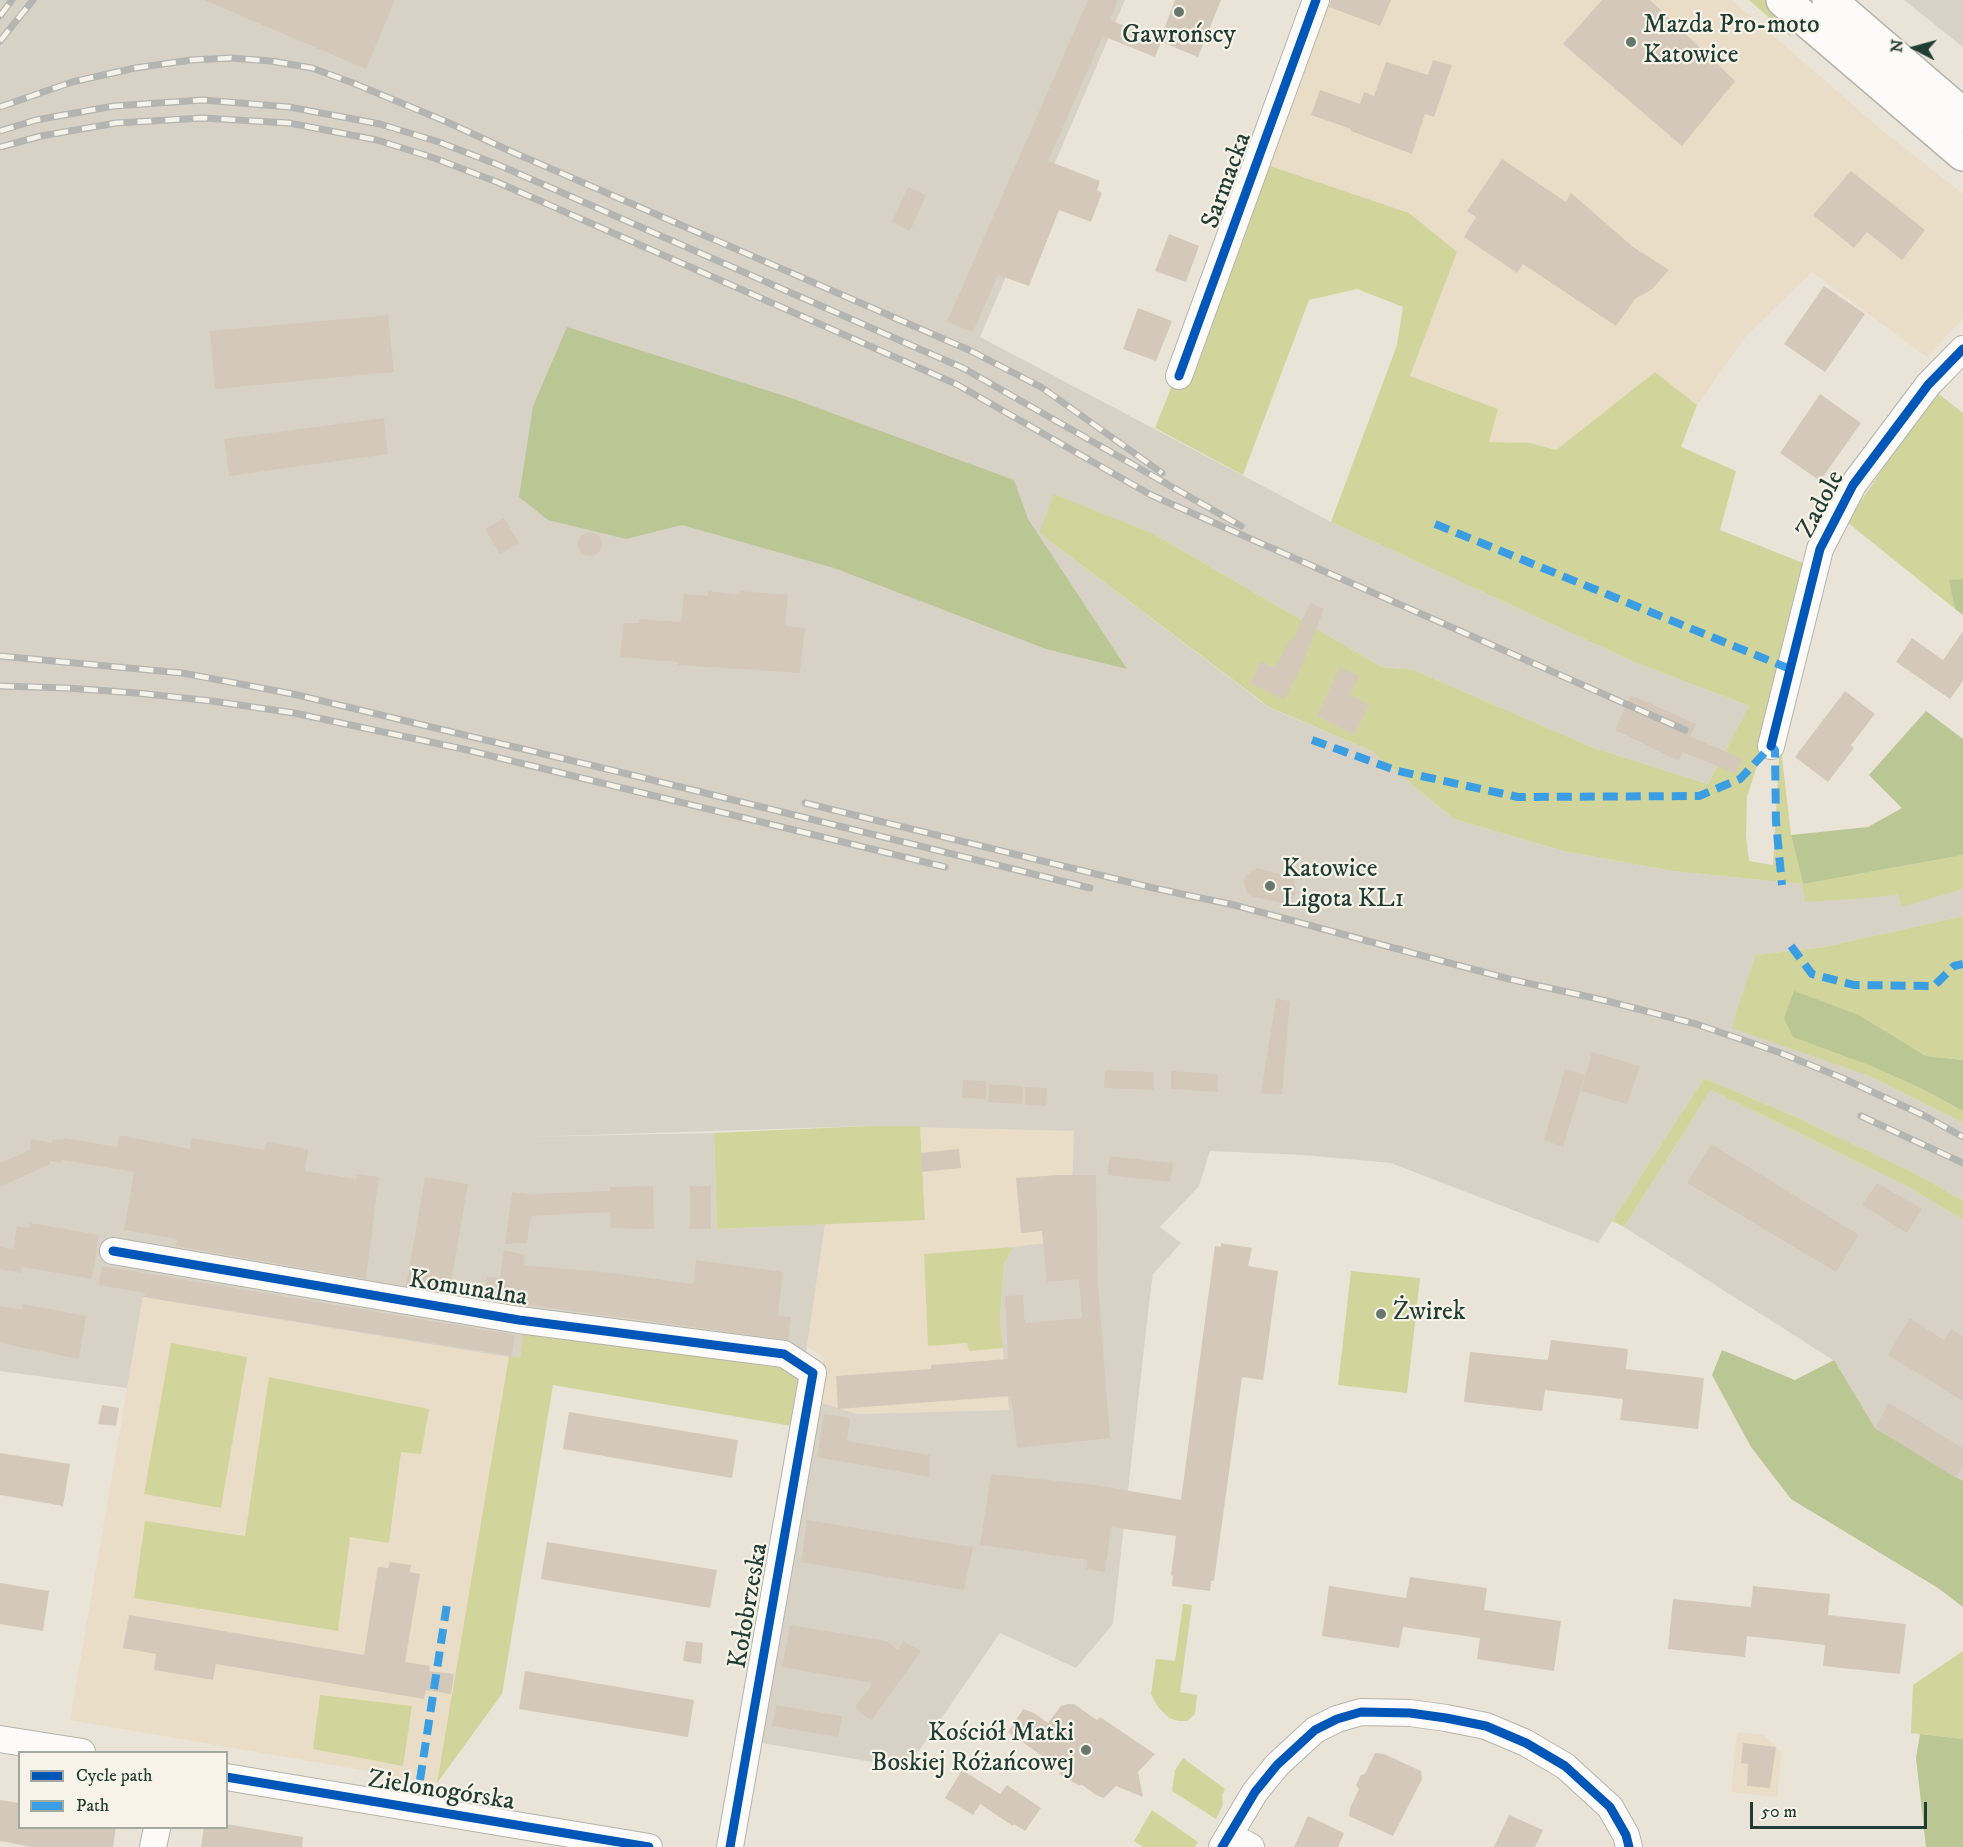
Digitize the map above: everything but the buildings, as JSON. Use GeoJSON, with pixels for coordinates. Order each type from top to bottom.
{"type":"FeatureCollection","features":[{"type":"Feature","properties":{"kind":"main road"},"geometry":{"type":"LineString","coordinates":[[1783,0],[1963,154]]}},
{"type":"Feature","properties":{"kind":"main road"},"geometry":{"type":"LineString","coordinates":[[1829,0],[1963,115]]}},
{"type":"Feature","properties":{"kind":"street","name":"Sarmacka"},"geometry":{"type":"LineString","coordinates":[[1179,376],[1316,0]]}},
{"type":"Feature","properties":{"kind":"street"},"geometry":{"type":"LineString","coordinates":[[1852,0],[1868,34]]}},
{"type":"Feature","properties":{"kind":"street","name":"Zadole"},"geometry":{"type":"LineString","coordinates":[[1770,746],[1820,549],[1853,485],[1928,385],[1963,349]]}},
{"type":"Feature","properties":{"kind":"street","name":"Komunalna"},"geometry":{"type":"LineString","coordinates":[[113,1251],[519,1320],[784,1354],[813,1373]]}},
{"type":"Feature","properties":{"kind":"street","name":"Kołobrzeska"},"geometry":{"type":"LineString","coordinates":[[730,1847],[813,1373]]}},
{"type":"Feature","properties":{"kind":"street"},"geometry":{"type":"LineString","coordinates":[[1234,1843],[1255,1792],[1277,1765],[1315,1730],[1337,1719],[1361,1712],[1410,1713],[1446,1718],[1486,1726],[1526,1743],[1565,1766],[1610,1807],[1626,1835],[1629,1847]]}},
{"type":"Feature","properties":{"kind":"street"},"geometry":{"type":"LineString","coordinates":[[0,1739],[76,1751]]}},
{"type":"Feature","properties":{"kind":"street","name":"Zielonogórska"},"geometry":{"type":"LineString","coordinates":[[228,1777],[649,1847]]}},
{"type":"Feature","properties":{"kind":"street"},"geometry":{"type":"LineString","coordinates":[[153,1847],[157,1829]]}},
{"type":"Feature","properties":{"kind":"shaded area"},"geometry":{"type":"Polygon","coordinates":[[[0,0],[1125,0],[980,337],[1331,522],[1634,662],[1749,706],[1708,784],[1594,748],[1414,670],[1382,667],[1154,534],[1039,533],[1268,707],[1371,751],[1454,819],[1563,851],[1672,871],[1803,884],[1963,855],[1963,916],[1824,947],[1757,955],[1732,1027],[1869,1076],[1963,1123],[1963,1200],[1912,1172],[1794,1116],[1704,1078],[1598,1243],[1391,1163],[1304,1155],[1210,1151],[1199,1186],[1160,1227],[1181,1243],[1153,1274],[1113,1624],[1076,1668],[1000,1633],[907,1768],[762,1743],[755,1749],[816,1401],[857,1414],[1009,1410],[1000,1320],[1004,1264],[1013,1247],[1070,1240],[1074,1131],[867,1126],[529,1137],[714,1133],[717,1229],[825,1224],[806,1352],[526,1315],[520,1359],[143,1297],[127,1388],[0,1371],[0,0]]]}},
{"type":"Feature","properties":{"kind":"shaded area"},"geometry":{"type":"Polygon","coordinates":[[[1331,0],[1732,0],[1883,131],[1963,194],[1963,319],[1927,357],[1812,272],[1746,336],[1697,405],[1655,372],[1556,450],[1530,443],[1489,442],[1498,409],[1410,376],[1457,252],[1261,163],[1331,0]]]}},
{"type":"Feature","properties":{"kind":"shaded area"},"geometry":{"type":"Polygon","coordinates":[[[1904,0],[1963,0],[1963,47],[1904,0]]]}},
{"type":"Feature","properties":{"kind":"shaded area"},"geometry":{"type":"Polygon","coordinates":[[[1711,1090],[1910,1188],[1963,1220],[1963,1481],[1875,1428],[1833,1360],[1624,1227],[1711,1090]]]}},
{"type":"Feature","properties":{"kind":"shaded area"},"geometry":{"type":"Polygon","coordinates":[[[920,1126],[1074,1131],[1070,1240],[1009,1410],[857,1414],[816,1401],[824,1357],[806,1346],[825,1224],[925,1220],[920,1126]]]}},
{"type":"Feature","properties":{"kind":"shaded area"},"geometry":{"type":"Polygon","coordinates":[[[143,1297],[509,1356],[437,1783],[70,1720],[143,1297]]]}},
{"type":"Feature","properties":{"kind":"shaded area"},"geometry":{"type":"Polygon","coordinates":[[[1737,1732],[1764,1735],[1782,1753],[1777,1797],[1731,1792],[1737,1732]]]}},
{"type":"Feature","properties":{"kind":"green space"},"geometry":{"type":"Polygon","coordinates":[[[1749,0],[1766,0],[1790,21],[1791,37],[1749,0]]]}},
{"type":"Feature","properties":{"kind":"green space"},"geometry":{"type":"Polygon","coordinates":[[[1261,163],[1409,213],[1457,252],[1410,376],[1498,409],[1489,442],[1530,443],[1556,450],[1655,372],[1697,405],[1681,447],[1736,471],[1720,530],[1808,565],[1766,737],[1747,797],[1746,836],[1749,861],[1773,865],[1780,740],[1791,835],[1803,884],[1963,855],[1963,889],[1902,907],[1898,894],[1805,902],[1802,884],[1672,871],[1563,851],[1454,819],[1371,751],[1269,707],[1039,533],[1054,494],[1154,534],[1382,667],[1414,670],[1594,748],[1708,784],[1749,706],[1634,662],[1331,522],[1397,345],[1403,307],[1357,289],[1309,300],[1243,475],[1155,428],[1261,163]]]}},
{"type":"Feature","properties":{"kind":"green space"},"geometry":{"type":"Polygon","coordinates":[[[567,327],[791,398],[1014,480],[1028,519],[1127,669],[1046,649],[834,568],[682,525],[626,539],[548,520],[519,497],[533,406],[567,327]]]}},
{"type":"Feature","properties":{"kind":"green space"},"geometry":{"type":"Polygon","coordinates":[[[1935,391],[1963,413],[1963,579],[1950,581],[1955,609],[1847,522],[1935,391]]]}},
{"type":"Feature","properties":{"kind":"green space"},"geometry":{"type":"Polygon","coordinates":[[[1963,579],[1963,615],[1955,609],[1949,580],[1963,579]]]}},
{"type":"Feature","properties":{"kind":"green space"},"geometry":{"type":"Polygon","coordinates":[[[1926,711],[1963,739],[1963,855],[1803,884],[1791,835],[1868,827],[1902,808],[1869,775],[1926,711]]]}},
{"type":"Feature","properties":{"kind":"green space"},"geometry":{"type":"Polygon","coordinates":[[[1963,916],[1963,1060],[1926,1056],[1859,1015],[1869,1065],[1963,1111],[1963,1123],[1869,1076],[1732,1028],[1756,955],[1824,947],[1963,916]]]}},
{"type":"Feature","properties":{"kind":"green space"},"geometry":{"type":"Polygon","coordinates":[[[1794,991],[1859,1015],[1926,1056],[1963,1060],[1963,1111],[1869,1065],[1793,1037],[1784,1018],[1794,991]]]}},
{"type":"Feature","properties":{"kind":"green space"},"geometry":{"type":"Polygon","coordinates":[[[1704,1078],[1794,1116],[1912,1172],[1963,1200],[1963,1220],[1910,1188],[1711,1090],[1624,1227],[1612,1221],[1704,1078]]]}},
{"type":"Feature","properties":{"kind":"green space"},"geometry":{"type":"Polygon","coordinates":[[[920,1126],[925,1220],[717,1229],[714,1133],[920,1126]]]}},
{"type":"Feature","properties":{"kind":"green space"},"geometry":{"type":"Polygon","coordinates":[[[1013,1247],[1004,1264],[1000,1320],[1003,1348],[969,1351],[967,1343],[928,1346],[924,1254],[1013,1247]]]}},
{"type":"Feature","properties":{"kind":"green space","name":"Żwirek"},"geometry":{"type":"Polygon","coordinates":[[[1351,1271],[1420,1278],[1407,1393],[1338,1385],[1351,1271]]]}},
{"type":"Feature","properties":{"kind":"green space"},"geometry":{"type":"Polygon","coordinates":[[[523,1334],[781,1360],[800,1376],[791,1426],[553,1385],[502,1694],[437,1783],[509,1356],[520,1358],[523,1334]]]}},
{"type":"Feature","properties":{"kind":"green space"},"geometry":{"type":"Polygon","coordinates":[[[171,1343],[247,1357],[221,1508],[144,1494],[171,1343]]]}},
{"type":"Feature","properties":{"kind":"green space"},"geometry":{"type":"Polygon","coordinates":[[[1722,1350],[1795,1380],[1834,1360],[1875,1428],[1963,1481],[1963,1607],[1938,1588],[1791,1499],[1751,1447],[1712,1375],[1722,1350]]]}},
{"type":"Feature","properties":{"kind":"green space"},"geometry":{"type":"Polygon","coordinates":[[[269,1377],[429,1409],[421,1454],[401,1452],[389,1543],[350,1537],[338,1631],[134,1598],[145,1521],[245,1536],[269,1377]]]}},
{"type":"Feature","properties":{"kind":"green space"},"geometry":{"type":"Polygon","coordinates":[[[1183,1604],[1192,1605],[1180,1692],[1197,1695],[1195,1714],[1187,1721],[1178,1721],[1169,1718],[1158,1707],[1151,1694],[1156,1659],[1175,1661],[1183,1604]]]}},
{"type":"Feature","properties":{"kind":"green space"},"geometry":{"type":"Polygon","coordinates":[[[1963,1651],[1963,1739],[1911,1733],[1913,1685],[1963,1651]]]}},
{"type":"Feature","properties":{"kind":"green space"},"geometry":{"type":"Polygon","coordinates":[[[320,1695],[412,1706],[403,1766],[313,1749],[320,1695]]]}},
{"type":"Feature","properties":{"kind":"green space"},"geometry":{"type":"Polygon","coordinates":[[[1920,1734],[1963,1739],[1963,1847],[1926,1847],[1916,1758],[1920,1734]]]}},
{"type":"Feature","properties":{"kind":"green space"},"geometry":{"type":"Polygon","coordinates":[[[1183,1758],[1225,1789],[1222,1795],[1223,1805],[1216,1819],[1172,1791],[1175,1770],[1183,1758]]]}},
{"type":"Feature","properties":{"kind":"green space"},"geometry":{"type":"Polygon","coordinates":[[[1152,1810],[1198,1842],[1195,1847],[1143,1847],[1134,1841],[1152,1810]]]}},
{"type":"Feature","properties":{"kind":"railway"},"geometry":{"type":"LineString","coordinates":[[0,16],[12,0]]}},
{"type":"Feature","properties":{"kind":"railway"},"geometry":{"type":"LineString","coordinates":[[0,41],[33,0]]}},
{"type":"Feature","properties":{"kind":"railway"},"geometry":{"type":"LineString","coordinates":[[0,107],[72,82],[135,68],[191,60],[231,58],[271,61],[312,68],[447,122],[969,350],[1041,387],[1162,473]]}},
{"type":"Feature","properties":{"kind":"railway"},"geometry":{"type":"LineString","coordinates":[[0,131],[36,120],[114,106],[203,100],[289,107],[380,124],[439,142],[501,166],[963,368],[1241,526]]}},
{"type":"Feature","properties":{"kind":"railway"},"geometry":{"type":"LineString","coordinates":[[0,147],[41,136],[116,123],[203,118],[289,123],[377,140],[434,158],[497,182],[956,384],[1151,495],[1685,730]]}},
{"type":"Feature","properties":{"kind":"railway"},"geometry":{"type":"LineString","coordinates":[[0,656],[182,673],[293,694],[1090,888]]}},
{"type":"Feature","properties":{"kind":"railway"},"geometry":{"type":"LineString","coordinates":[[0,686],[137,693],[294,713],[463,749],[945,867]]}},
{"type":"Feature","properties":{"kind":"railway"},"geometry":{"type":"LineString","coordinates":[[805,803],[1149,887],[1234,905],[1509,979],[1696,1024],[1778,1052],[1840,1077],[1925,1116],[1963,1137]]}},
{"type":"Feature","properties":{"kind":"railway"},"geometry":{"type":"LineString","coordinates":[[1861,1116],[1963,1163]]}},
{"type":"Feature","properties":{"kind":"marked path"},"geometry":{"type":"LineString","coordinates":[[1435,524],[1790,669]]}},
{"type":"Feature","properties":{"kind":"marked path"},"geometry":{"type":"LineString","coordinates":[[1312,740],[1398,771],[1518,797],[1699,796],[1740,779],[1771,746],[1775,750],[1776,822],[1782,885]]}},
{"type":"Feature","properties":{"kind":"marked path"},"geometry":{"type":"LineString","coordinates":[[1791,946],[1812,974],[1854,985],[1934,986],[1954,966],[1963,964]]}},
{"type":"Feature","properties":{"kind":"marked path"},"geometry":{"type":"LineString","coordinates":[[420,1780],[447,1604]]}},
{"type":"Feature","properties":{"kind":"cycle path"},"geometry":{"type":"LineString","coordinates":[[1179,376],[1316,0]]}},
{"type":"Feature","properties":{"kind":"cycle path"},"geometry":{"type":"LineString","coordinates":[[1771,746],[1820,549],[1853,485],[1928,385],[1963,349]]}},
{"type":"Feature","properties":{"kind":"cycle path"},"geometry":{"type":"LineString","coordinates":[[113,1251],[519,1320],[784,1354],[813,1373],[730,1847]]}},
{"type":"Feature","properties":{"kind":"cycle path"},"geometry":{"type":"LineString","coordinates":[[1222,1847],[1255,1792],[1277,1765],[1315,1730],[1337,1719],[1361,1712],[1410,1713],[1446,1718],[1486,1726],[1526,1743],[1565,1766],[1610,1807],[1626,1835],[1629,1847]]}},
{"type":"Feature","properties":{"kind":"cycle path"},"geometry":{"type":"LineString","coordinates":[[228,1777],[649,1847]]}},
{"type":"Feature","properties":{"kind":"place","name":"Gawrońscy"},"geometry":{"type":"Point","coordinates":[1179,12]}},
{"type":"Feature","properties":{"kind":"place","name":"Mazda Pro-moto Katowice"},"geometry":{"type":"Point","coordinates":[1631,42]}},
{"type":"Feature","properties":{"kind":"place","name":"Katowice Ligota KL1"},"geometry":{"type":"Point","coordinates":[1270,886]}},
{"type":"Feature","properties":{"kind":"place","name":"Żwirek"},"geometry":{"type":"Point","coordinates":[1381,1314]}},
{"type":"Feature","properties":{"kind":"place","name":"Kościół Matki Boskiej Różańcowej"},"geometry":{"type":"Point","coordinates":[1086,1750]}}]}
